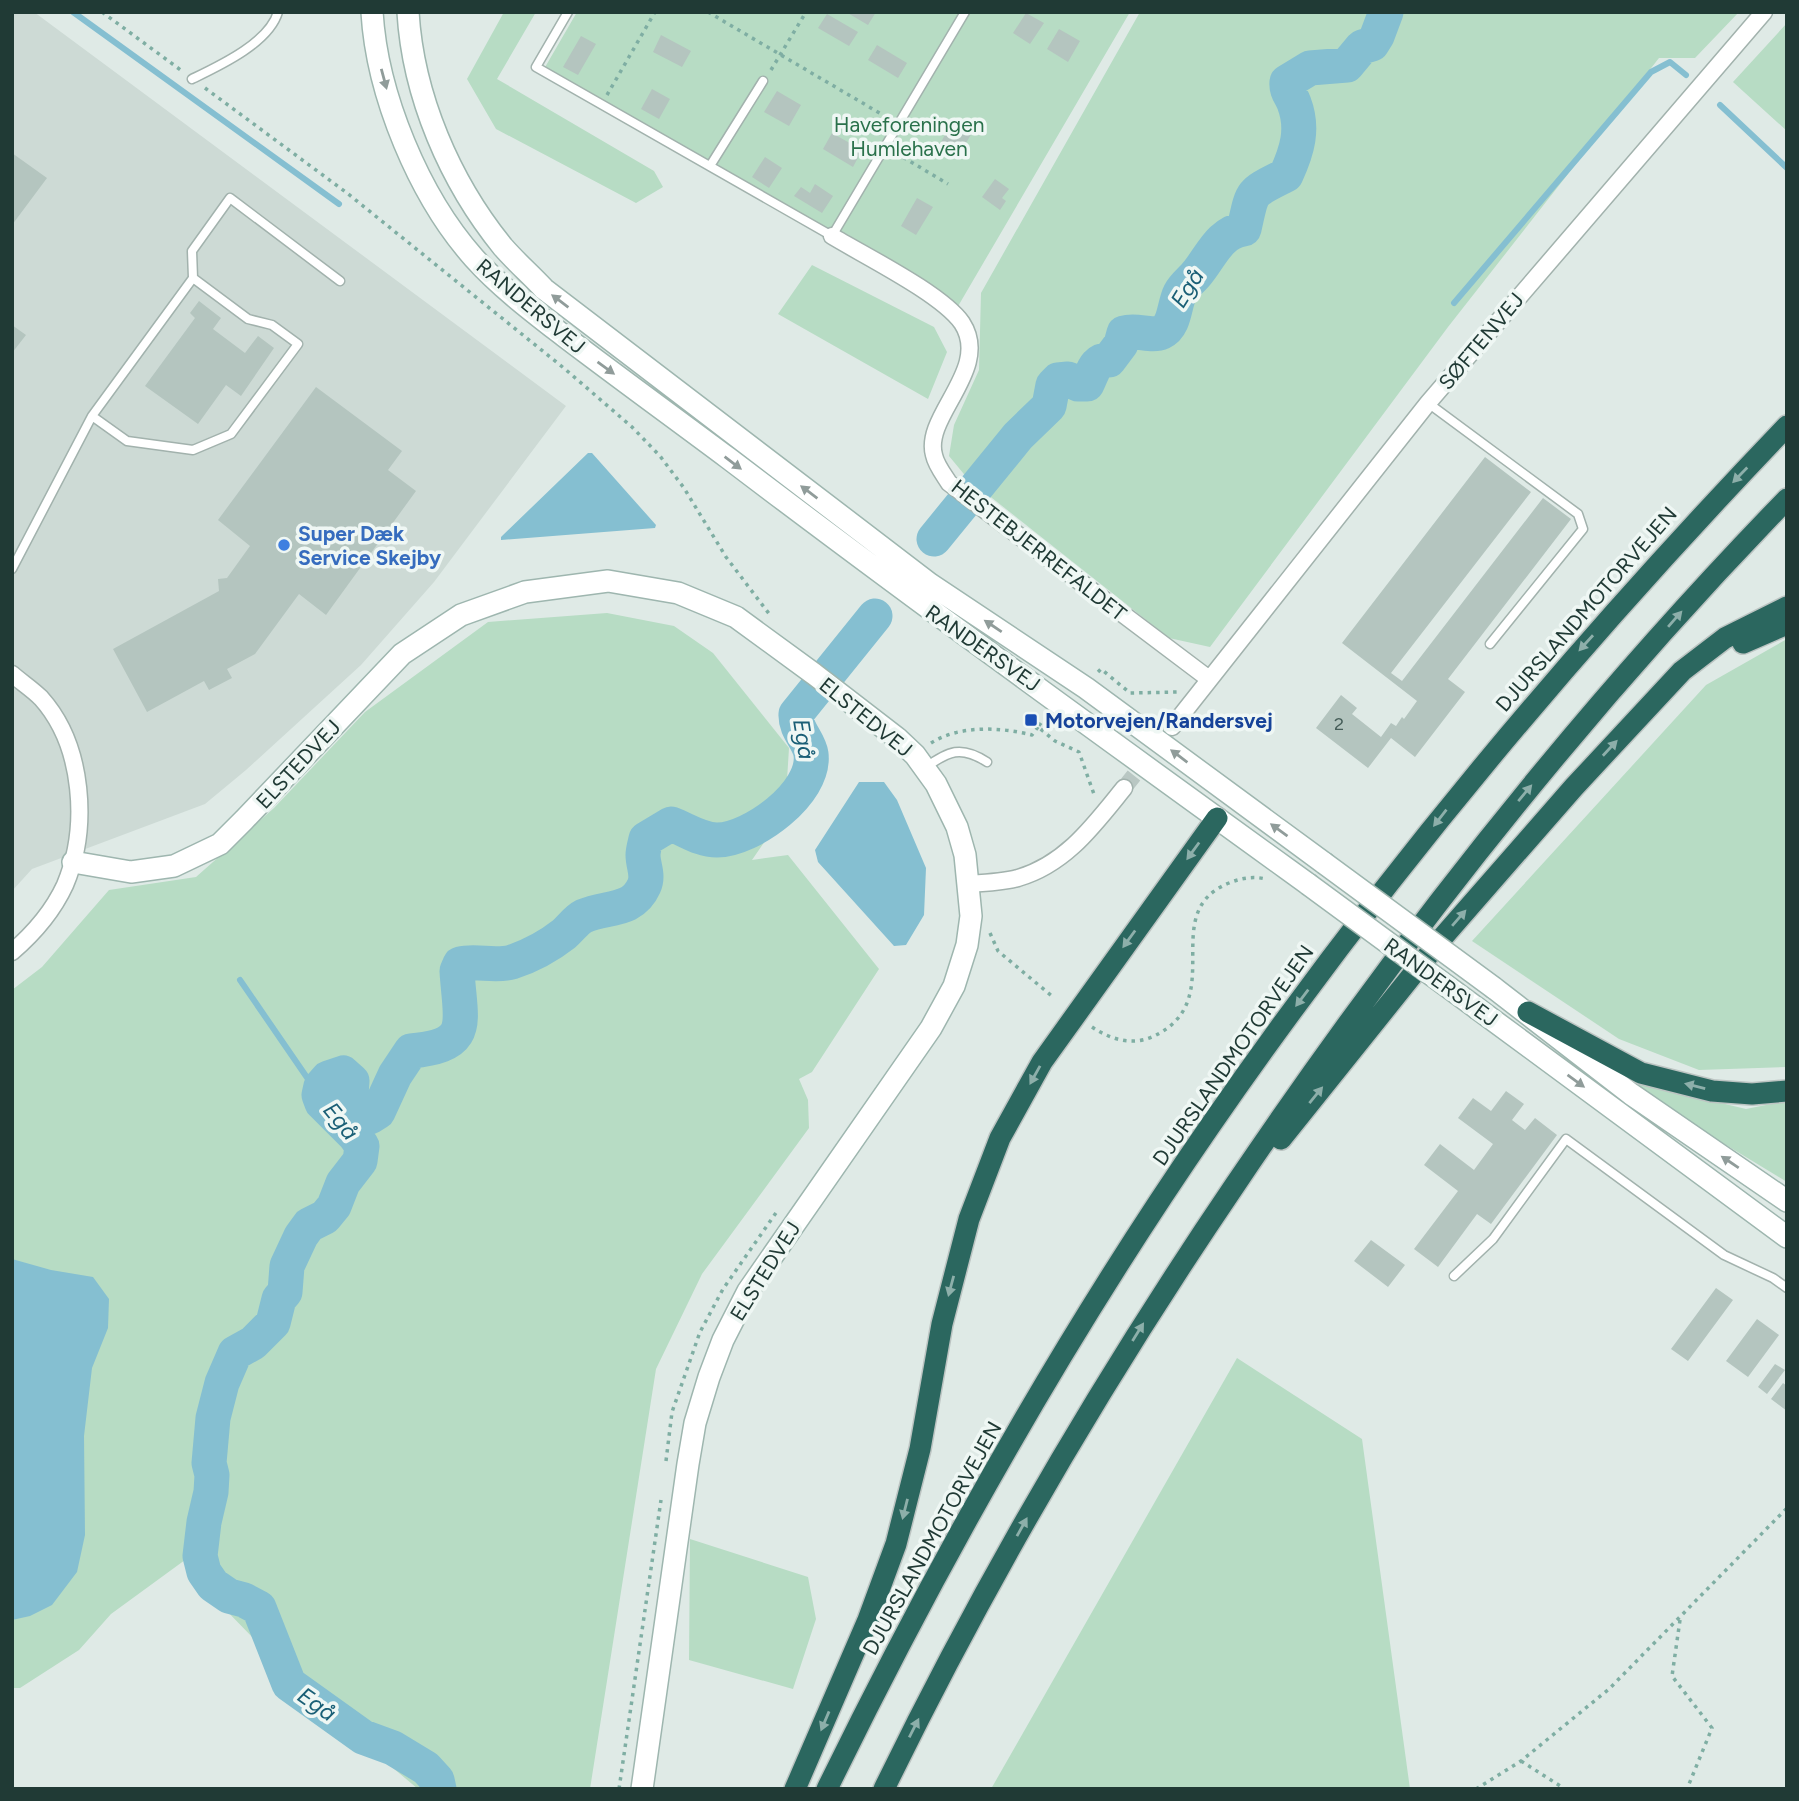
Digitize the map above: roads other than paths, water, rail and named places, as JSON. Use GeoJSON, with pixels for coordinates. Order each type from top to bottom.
{"type":"FeatureCollection","features":[{"type":"Feature","properties":{"kind":"highway","name":"DJURSLANDMOTORVEJEN"},"geometry":{"type":"LineString","coordinates":[[827,1789],[943,1562],[990,1479],[1077,1331],[1215,1118],[1455,798],[1569,663],[1689,528],[1787,426]]}},
{"type":"Feature","properties":{"kind":"highway"},"geometry":{"type":"LineString","coordinates":[[884,1789],[946,1667],[1033,1507],[1168,1284],[1296,1094],[1391,965],[1550,763],[1696,596],[1787,499]]}},
{"type":"Feature","properties":{"kind":"highway"},"geometry":{"type":"LineString","coordinates":[[1168,1284],[1442,938],[1574,787],[1682,671],[1725,638],[1787,607]]}},
{"type":"Feature","properties":{"kind":"highway"},"geometry":{"type":"LineString","coordinates":[[1647,709],[1688,676],[1731,648],[1787,624]]}},
{"type":"Feature","properties":{"kind":"highway"},"geometry":{"type":"LineString","coordinates":[[795,1789],[868,1620],[896,1544],[920,1449],[942,1324],[969,1219],[1000,1139],[1042,1062],[1217,818]]}},
{"type":"Feature","properties":{"kind":"highway"},"geometry":{"type":"LineString","coordinates":[[1528,1012],[1640,1073],[1712,1091],[1752,1094],[1787,1091]]}},
{"type":"Feature","properties":{"kind":"main road","name":"RANDERSVEJ"},"geometry":{"type":"LineString","coordinates":[[372,12],[374,42],[397,128],[432,200],[474,258],[526,306],[923,605],[1308,884],[1787,1237]]}},
{"type":"Feature","properties":{"kind":"main road","name":"RANDERSVEJ"},"geometry":{"type":"LineString","coordinates":[[408,12],[416,74],[436,134],[460,185],[503,247],[544,289],[930,584],[1086,688],[1528,1012],[1631,1094],[1787,1201]]}},
{"type":"Feature","properties":{"kind":"main road","name":"ELSTEDVEJ"},"geometry":{"type":"LineString","coordinates":[[73,862],[131,872],[149,871],[174,866],[220,844],[402,654],[461,615],[525,592],[608,581],[678,593],[736,617],[879,723],[920,762],[948,806],[965,855],[969,884],[971,916],[967,945],[954,986],[931,1028],[748,1291],[723,1340],[695,1423],[642,1789]]}},
{"type":"Feature","properties":{"kind":"main road"},"geometry":{"type":"LineString","coordinates":[[1217,818],[1234,797]]}},
{"type":"Feature","properties":{"kind":"street","name":"SØFTENVEJ"},"geometry":{"type":"LineString","coordinates":[[1209,679],[1428,403],[1764,12]]}},
{"type":"Feature","properties":{"kind":"street","name":"HESTEBJERREFALDET"},"geometry":{"type":"LineString","coordinates":[[832,236],[944,303],[963,324],[970,345],[961,384],[936,430],[933,453],[949,483],[1209,679]]}},
{"type":"Feature","properties":{"kind":"street"},"geometry":{"type":"LineString","coordinates":[[12,674],[41,699],[63,734],[75,768],[79,796],[79,828],[73,862],[64,887],[46,918],[12,953]]}},
{"type":"Feature","properties":{"kind":"street"},"geometry":{"type":"LineString","coordinates":[[1172,727],[1209,679]]}},
{"type":"Feature","properties":{"kind":"street"},"geometry":{"type":"LineString","coordinates":[[969,884],[1016,879],[1037,871],[1064,855],[1124,788]]}},
{"type":"Feature","properties":{"kind":"lane"},"geometry":{"type":"LineString","coordinates":[[192,79],[236,58],[257,41],[277,17],[278,12]]}},
{"type":"Feature","properties":{"kind":"lane"},"geometry":{"type":"LineString","coordinates":[[568,12],[536,67],[832,236],[965,12]]}},
{"type":"Feature","properties":{"kind":"lane"},"geometry":{"type":"LineString","coordinates":[[710,166],[763,81]]}},
{"type":"Feature","properties":{"kind":"lane"},"geometry":{"type":"LineString","coordinates":[[12,569],[92,416],[194,278],[192,251],[230,198],[340,281]]}},
{"type":"Feature","properties":{"kind":"lane"},"geometry":{"type":"LineString","coordinates":[[92,416],[127,441],[193,450],[231,434],[298,344],[272,325],[248,319],[194,278]]}},
{"type":"Feature","properties":{"kind":"lane"},"geometry":{"type":"LineString","coordinates":[[1428,403],[1578,514],[1583,529],[1490,644]]}},
{"type":"Feature","properties":{"kind":"lane"},"geometry":{"type":"LineString","coordinates":[[920,762],[965,750],[987,762]]}},
{"type":"Feature","properties":{"kind":"lane"},"geometry":{"type":"LineString","coordinates":[[1454,1276],[1493,1239],[1566,1139],[1724,1255],[1773,1278],[1787,1288]]}},
{"type":"Feature","properties":{"kind":"water"},"geometry":{"type":"Polygon","coordinates":[[[588,453],[592,453],[656,525],[655,528],[501,540],[501,537],[588,453]]]}},
{"type":"Feature","properties":{"kind":"water"},"geometry":{"type":"Polygon","coordinates":[[[859,782],[884,782],[897,800],[926,868],[924,915],[906,945],[894,946],[818,862],[815,850],[859,782]]]}},
{"type":"Feature","properties":{"kind":"water"},"geometry":{"type":"Polygon","coordinates":[[[12,1259],[51,1270],[93,1277],[109,1299],[108,1328],[92,1368],[84,1436],[85,1535],[77,1572],[52,1605],[30,1616],[12,1620],[12,1259]]]}},
{"type":"Feature","properties":{"kind":"waterway"},"geometry":{"type":"LineString","coordinates":[[73,12],[339,204]]}},
{"type":"Feature","properties":{"kind":"waterway","name":"Egå"},"geometry":{"type":"LineString","coordinates":[[934,539],[1018,436],[1049,406],[1053,385],[1058,380],[1068,379],[1078,384],[1087,384],[1097,364],[1109,360],[1121,344],[1124,333],[1158,333],[1166,329],[1184,287],[1222,240],[1244,229],[1254,194],[1286,175],[1296,149],[1299,131],[1297,113],[1287,82],[1310,68],[1347,65],[1362,47],[1372,44],[1386,12]]}},
{"type":"Feature","properties":{"kind":"waterway"},"geometry":{"type":"LineString","coordinates":[[1454,303],[1651,72],[1670,62],[1686,75]]}},
{"type":"Feature","properties":{"kind":"waterway"},"geometry":{"type":"LineString","coordinates":[[1720,105],[1787,168]]}},
{"type":"Feature","properties":{"kind":"waterway","name":"Egå"},"geometry":{"type":"LineString","coordinates":[[439,1789],[437,1780],[426,1768],[393,1748],[363,1737],[289,1684],[259,1608],[229,1596],[213,1585],[204,1572],[200,1556],[211,1492],[212,1475],[209,1463],[213,1418],[222,1383],[235,1353],[253,1343],[273,1323],[279,1299],[285,1292],[287,1266],[301,1236],[309,1225],[325,1217],[334,1206],[343,1183],[360,1161],[362,1146],[322,1103],[319,1095],[321,1086],[328,1078],[343,1073],[352,1081],[350,1108],[355,1114],[370,1117],[378,1112],[395,1075],[411,1051],[431,1048],[454,1037],[460,1018],[457,971],[460,964],[492,964],[519,960],[564,934],[584,916],[633,901],[645,882],[643,855],[646,839],[671,824],[699,837],[717,840],[747,832],[779,812],[803,784],[810,769],[810,749],[798,725],[796,714],[875,616]]}},
{"type":"Feature","properties":{"kind":"waterway"},"geometry":{"type":"LineString","coordinates":[[240,980],[319,1095]]}},
{"type":"Feature","properties":{"kind":"tunnel"},"geometry":{"type":"LineString","coordinates":[[1124,788],[1166,735]]}},
{"type":"Feature","properties":{"kind":"place","name":"Super Dæk Service Skejby"},"geometry":{"type":"Point","coordinates":[284,545]}},
{"type":"Feature","properties":{"kind":"place","name":"Motorvejen/Randersvej"},"geometry":{"type":"Point","coordinates":[1031,720]}},
{"type":"Feature","properties":{"kind":"park label","name":"Haveforeningen Humlehaven"},"geometry":{"type":"Point","coordinates":[909,136]}}]}
